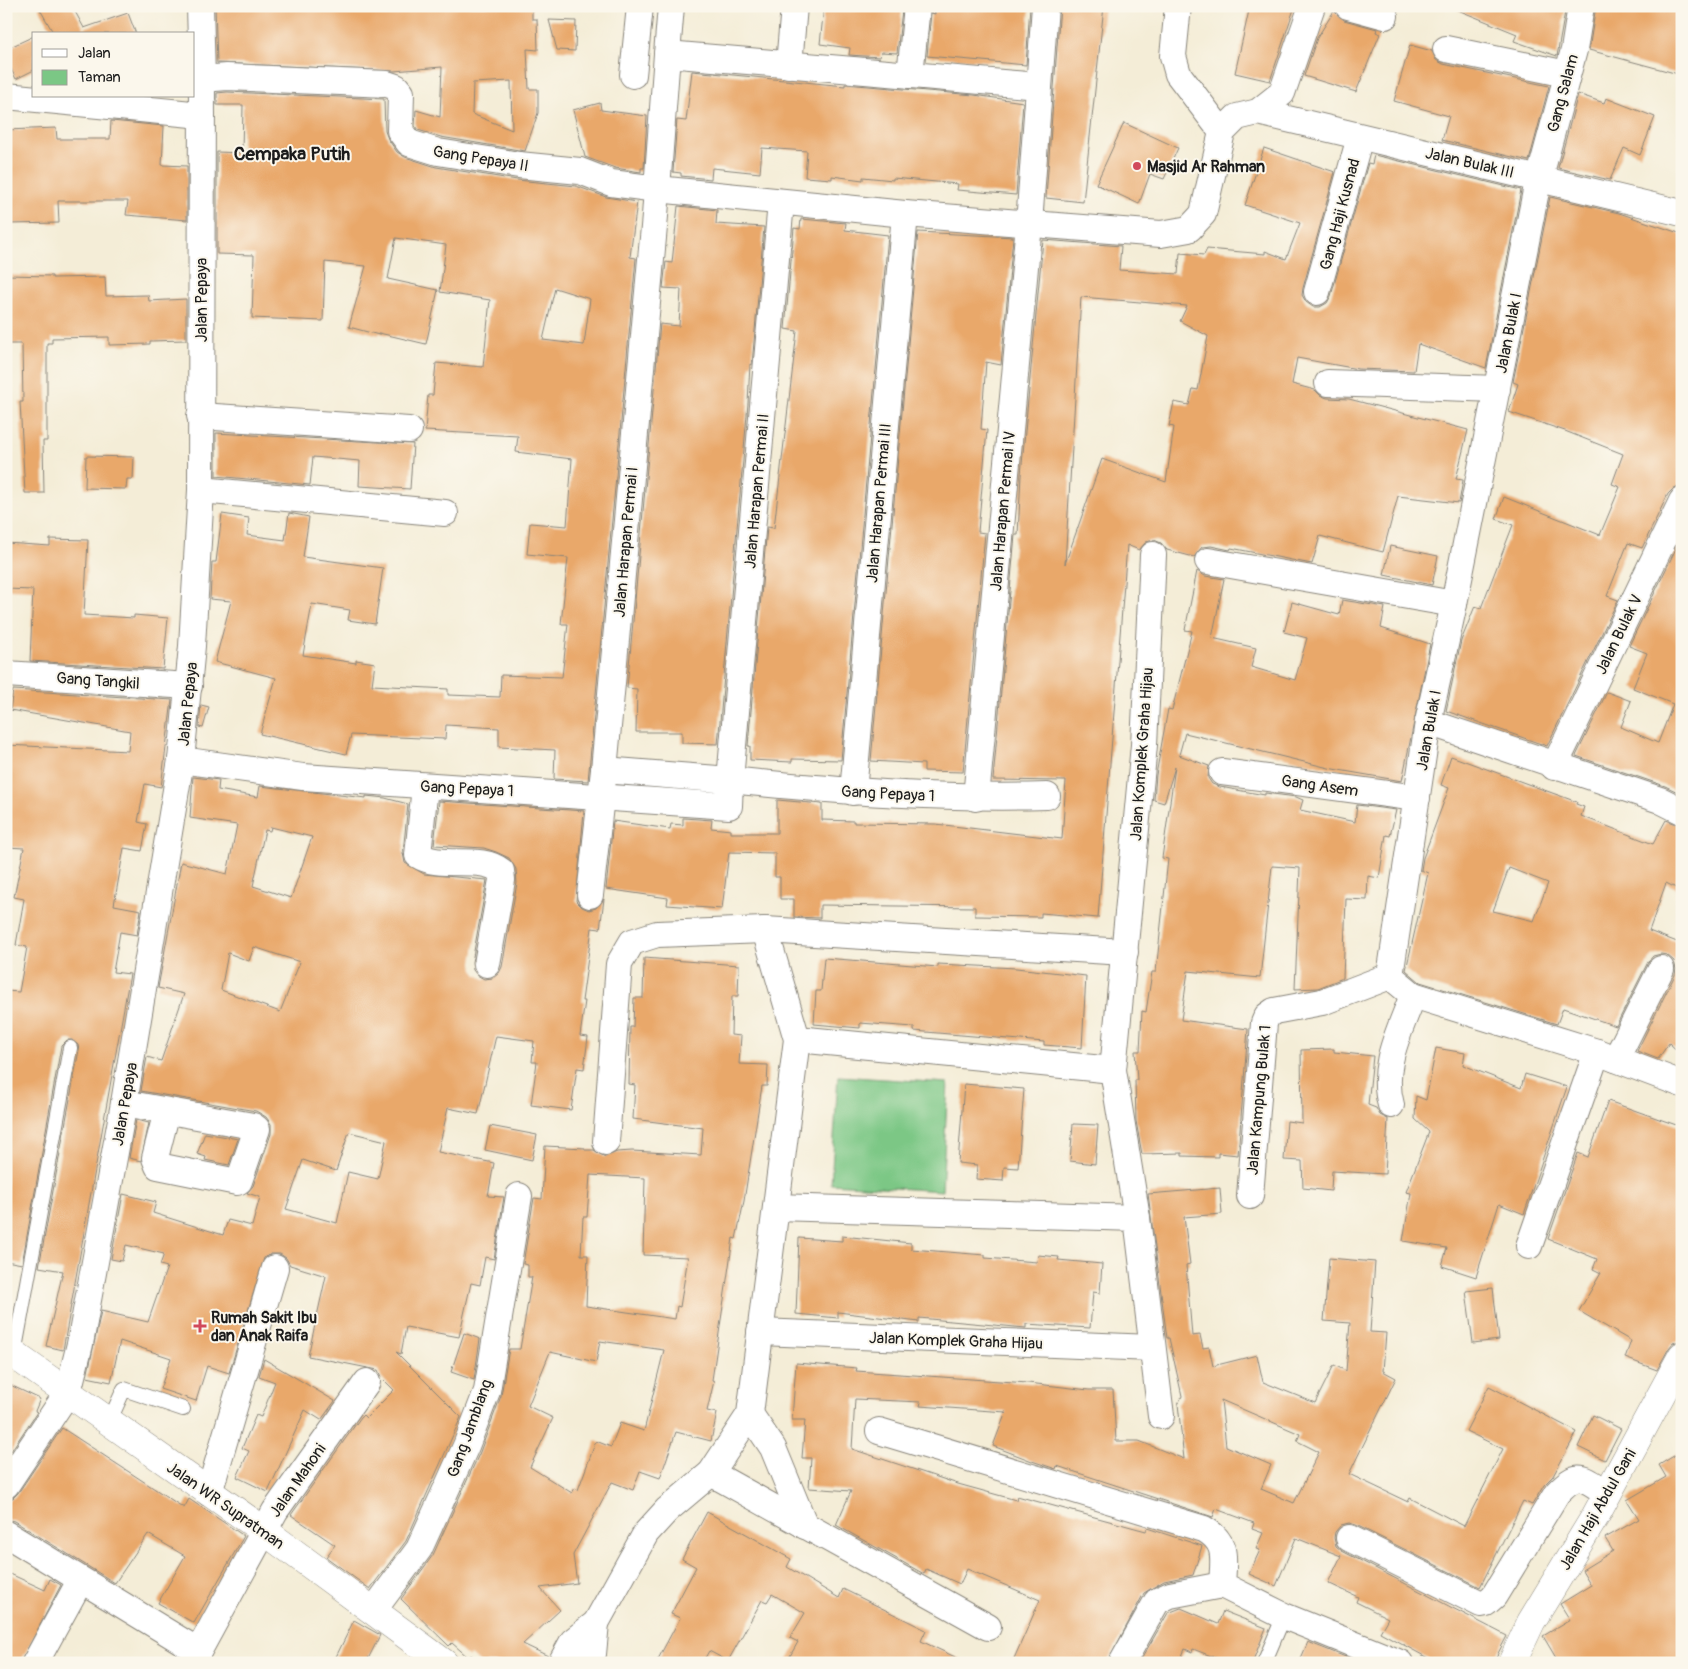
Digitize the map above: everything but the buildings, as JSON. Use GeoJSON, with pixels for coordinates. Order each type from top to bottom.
{"type":"FeatureCollection","features":[{"type":"Feature","properties":{"kind":"main road","name":"Jalan WR Supratman"},"geometry":{"type":"LineString","coordinates":[[10,1352],[263,1530],[444,1663]]}},
{"type":"Feature","properties":{"kind":"main road","name":"Jalan Haji Abdul Gani"},"geometry":{"type":"LineString","coordinates":[[1512,1663],[1531,1622],[1607,1494],[1682,1356]]}},
{"type":"Feature","properties":{"kind":"street","name":"Jalan Pepaya"},"geometry":{"type":"LineString","coordinates":[[6,1486],[68,1392],[80,1344],[124,1103],[181,760],[189,686],[202,490],[200,416],[202,79],[200,6]]}},
{"type":"Feature","properties":{"kind":"street"},"geometry":{"type":"LineString","coordinates":[[633,75],[640,6]]}},
{"type":"Feature","properties":{"kind":"street","name":"Jalan Harapan Permai I"},"geometry":{"type":"LineString","coordinates":[[590,895],[604,770],[657,189],[671,6]]}},
{"type":"Feature","properties":{"kind":"street"},"geometry":{"type":"LineString","coordinates":[[789,65],[794,6]]}},
{"type":"Feature","properties":{"kind":"street"},"geometry":{"type":"LineString","coordinates":[[910,75],[917,6]]}},
{"type":"Feature","properties":{"kind":"street","name":"Jalan Harapan Permai IV"},"geometry":{"type":"LineString","coordinates":[[976,798],[1029,224],[1045,6]]}},
{"type":"Feature","properties":{"kind":"street"},"geometry":{"type":"LineString","coordinates":[[1178,6],[1173,56],[1178,74],[1222,132]]}},
{"type":"Feature","properties":{"kind":"street"},"geometry":{"type":"LineString","coordinates":[[657,189],[905,214],[1161,234],[1189,229],[1203,214],[1222,132],[1237,117],[1258,112],[1282,93],[1312,6]]}},
{"type":"Feature","properties":{"kind":"street"},"geometry":{"type":"LineString","coordinates":[[1348,6],[1385,16]]}},
{"type":"Feature","properties":{"kind":"street","name":"Gang Salam"},"geometry":{"type":"LineString","coordinates":[[1539,178],[1567,74],[1581,6]]}},
{"type":"Feature","properties":{"kind":"street"},"geometry":{"type":"LineString","coordinates":[[1446,49],[1567,74]]}},
{"type":"Feature","properties":{"kind":"street"},"geometry":{"type":"LineString","coordinates":[[668,54],[1039,86]]}},
{"type":"Feature","properties":{"kind":"street","name":"Gang Pepaya II"},"geometry":{"type":"LineString","coordinates":[[202,79],[226,77],[387,84],[396,87],[401,93],[400,132],[409,143],[438,152],[519,165],[580,171],[611,183],[657,189]]}},
{"type":"Feature","properties":{"kind":"street"},"geometry":{"type":"LineString","coordinates":[[6,96],[202,115]]}},
{"type":"Feature","properties":{"kind":"street","name":"Jalan Bulak III"},"geometry":{"type":"LineString","coordinates":[[1258,112],[1682,213]]}},
{"type":"Feature","properties":{"kind":"street","name":"Gang Haji Kusnad"},"geometry":{"type":"LineString","coordinates":[[1317,292],[1360,137]]}},
{"type":"Feature","properties":{"kind":"street","name":"Jalan Bulak I"},"geometry":{"type":"LineString","coordinates":[[1390,976],[1428,722],[1454,604],[1539,178]]}},
{"type":"Feature","properties":{"kind":"street","name":"Jalan Harapan Permai II"},"geometry":{"type":"LineString","coordinates":[[730,780],[781,202]]}},
{"type":"Feature","properties":{"kind":"street","name":"Jalan Harapan Permai III"},"geometry":{"type":"LineString","coordinates":[[853,792],[905,214]]}},
{"type":"Feature","properties":{"kind":"street"},"geometry":{"type":"LineString","coordinates":[[1328,383],[1497,389]]}},
{"type":"Feature","properties":{"kind":"street"},"geometry":{"type":"LineString","coordinates":[[200,416],[409,430]]}},
{"type":"Feature","properties":{"kind":"street"},"geometry":{"type":"LineString","coordinates":[[202,490],[445,513]]}},
{"type":"Feature","properties":{"kind":"street","name":"Jalan Bulak V"},"geometry":{"type":"LineString","coordinates":[[1554,767],[1682,501]]}},
{"type":"Feature","properties":{"kind":"street","name":"Jalan Komplek Graha Hijau"},"geometry":{"type":"LineString","coordinates":[[1153,555],[1144,745],[1113,1070],[1137,1218],[1161,1416]]}},
{"type":"Feature","properties":{"kind":"street"},"geometry":{"type":"LineString","coordinates":[[1208,561],[1454,604]]}},
{"type":"Feature","properties":{"kind":"street","name":"Gang Tangkil"},"geometry":{"type":"LineString","coordinates":[[6,674],[189,686]]}},
{"type":"Feature","properties":{"kind":"street"},"geometry":{"type":"LineString","coordinates":[[1428,722],[1554,767],[1660,800],[1682,810]]}},
{"type":"Feature","properties":{"kind":"street","name":"Gang Pepaya 1"},"geometry":{"type":"LineString","coordinates":[[181,760],[303,777],[729,806],[730,780]]}},
{"type":"Feature","properties":{"kind":"street","name":"Gang Pepaya 1"},"geometry":{"type":"LineString","coordinates":[[604,770],[853,792],[976,798],[1047,796]]}},
{"type":"Feature","properties":{"kind":"street","name":"Gang Asem"},"geometry":{"type":"LineString","coordinates":[[1222,772],[1417,798]]}},
{"type":"Feature","properties":{"kind":"street"},"geometry":{"type":"LineString","coordinates":[[426,786],[418,855],[431,860],[491,865],[502,871],[487,964]]}},
{"type":"Feature","properties":{"kind":"street"},"geometry":{"type":"LineString","coordinates":[[606,1142],[619,964],[632,942],[657,934],[765,930],[1125,952]]}},
{"type":"Feature","properties":{"kind":"street"},"geometry":{"type":"LineString","coordinates":[[561,1663],[573,1641],[596,1623],[646,1533],[667,1510],[711,1473],[750,1414],[797,1039],[765,930]]}},
{"type":"Feature","properties":{"kind":"street"},"geometry":{"type":"LineString","coordinates":[[1529,1246],[1606,1056],[1661,969]]}},
{"type":"Feature","properties":{"kind":"street"},"geometry":{"type":"LineString","coordinates":[[1390,976],[1413,995],[1606,1056],[1682,1084]]}},
{"type":"Feature","properties":{"kind":"street","name":"Jalan Kampung Bulak 1"},"geometry":{"type":"LineString","coordinates":[[1250,1196],[1264,1023],[1267,1016],[1274,1011],[1322,1002],[1390,976]]}},
{"type":"Feature","properties":{"kind":"street"},"geometry":{"type":"LineString","coordinates":[[1391,1105],[1387,1091],[1386,1075],[1413,995]]}},
{"type":"Feature","properties":{"kind":"street"},"geometry":{"type":"LineString","coordinates":[[797,1039],[1113,1070]]}},
{"type":"Feature","properties":{"kind":"street"},"geometry":{"type":"LineString","coordinates":[[124,1103],[167,1110]]}},
{"type":"Feature","properties":{"kind":"street","name":"Gang Jamblang"},"geometry":{"type":"LineString","coordinates":[[373,1611],[419,1549],[466,1446],[487,1391],[519,1196]]}},
{"type":"Feature","properties":{"kind":"street"},"geometry":{"type":"LineString","coordinates":[[776,1207],[1137,1218]]}},
{"type":"Feature","properties":{"kind":"street"},"geometry":{"type":"LineString","coordinates":[[209,1493],[275,1268]]}},
{"type":"Feature","properties":{"kind":"street","name":"Jalan Komplek Graha Hijau"},"geometry":{"type":"LineString","coordinates":[[760,1332],[1152,1348]]}},
{"type":"Feature","properties":{"kind":"street","name":"Jalan Mahoni"},"geometry":{"type":"LineString","coordinates":[[195,1657],[263,1530],[367,1382]]}},
{"type":"Feature","properties":{"kind":"street"},"geometry":{"type":"LineString","coordinates":[[750,1414],[773,1448],[805,1526]]}},
{"type":"Feature","properties":{"kind":"street"},"geometry":{"type":"LineString","coordinates":[[879,1431],[1204,1529],[1215,1535],[1223,1550],[1222,1585]]}},
{"type":"Feature","properties":{"kind":"street"},"geometry":{"type":"LineString","coordinates":[[711,1473],[988,1627]]}},
{"type":"Feature","properties":{"kind":"street"},"geometry":{"type":"LineString","coordinates":[[1349,1538],[1480,1604],[1486,1603],[1494,1596],[1557,1493],[1570,1480],[1576,1478],[1587,1480],[1607,1494]]}},
{"type":"Feature","properties":{"kind":"street"},"geometry":{"type":"LineString","coordinates":[[6,1534],[195,1657]]}},
{"type":"Feature","properties":{"kind":"street"},"geometry":{"type":"LineString","coordinates":[[35,1663],[80,1581]]}},
{"type":"Feature","properties":{"kind":"street"},"geometry":{"type":"LineString","coordinates":[[1122,1663],[1157,1601],[1170,1595],[1222,1585],[1284,1616],[1400,1663]]}},
{"type":"Feature","properties":{"kind":"street"},"geometry":{"type":"LineString","coordinates":[[588,1663],[593,1654],[596,1623]]}},
{"type":"Feature","properties":{"kind":"lane"},"geometry":{"type":"LineString","coordinates":[[10,1352],[70,1048]]}},
{"type":"Feature","properties":{"kind":"lane"},"geometry":{"type":"LineString","coordinates":[[109,1422],[124,1389],[183,1409]]}},
{"type":"Feature","properties":{"kind":"lane"},"geometry":{"type":"LineString","coordinates":[[1264,1663],[1284,1616]]}},
{"type":"Feature","properties":{"kind":"green space"},"geometry":{"type":"Polygon","coordinates":[[[838,1076],[948,1083],[942,1191],[831,1184],[838,1076]]]}},
{"type":"Feature","properties":{"kind":"place","name":"Masjid Ar Rahman"},"geometry":{"type":"Point","coordinates":[1137,166]}},
{"type":"Feature","properties":{"kind":"place","name":"Rumah Sakit Ibu dan Anak Raifa"},"geometry":{"type":"Point","coordinates":[200,1326]}},
{"type":"Feature","properties":{"kind":"district","name":"Cempaka Putih"},"geometry":{"type":"Point","coordinates":[292,153]}}]}
